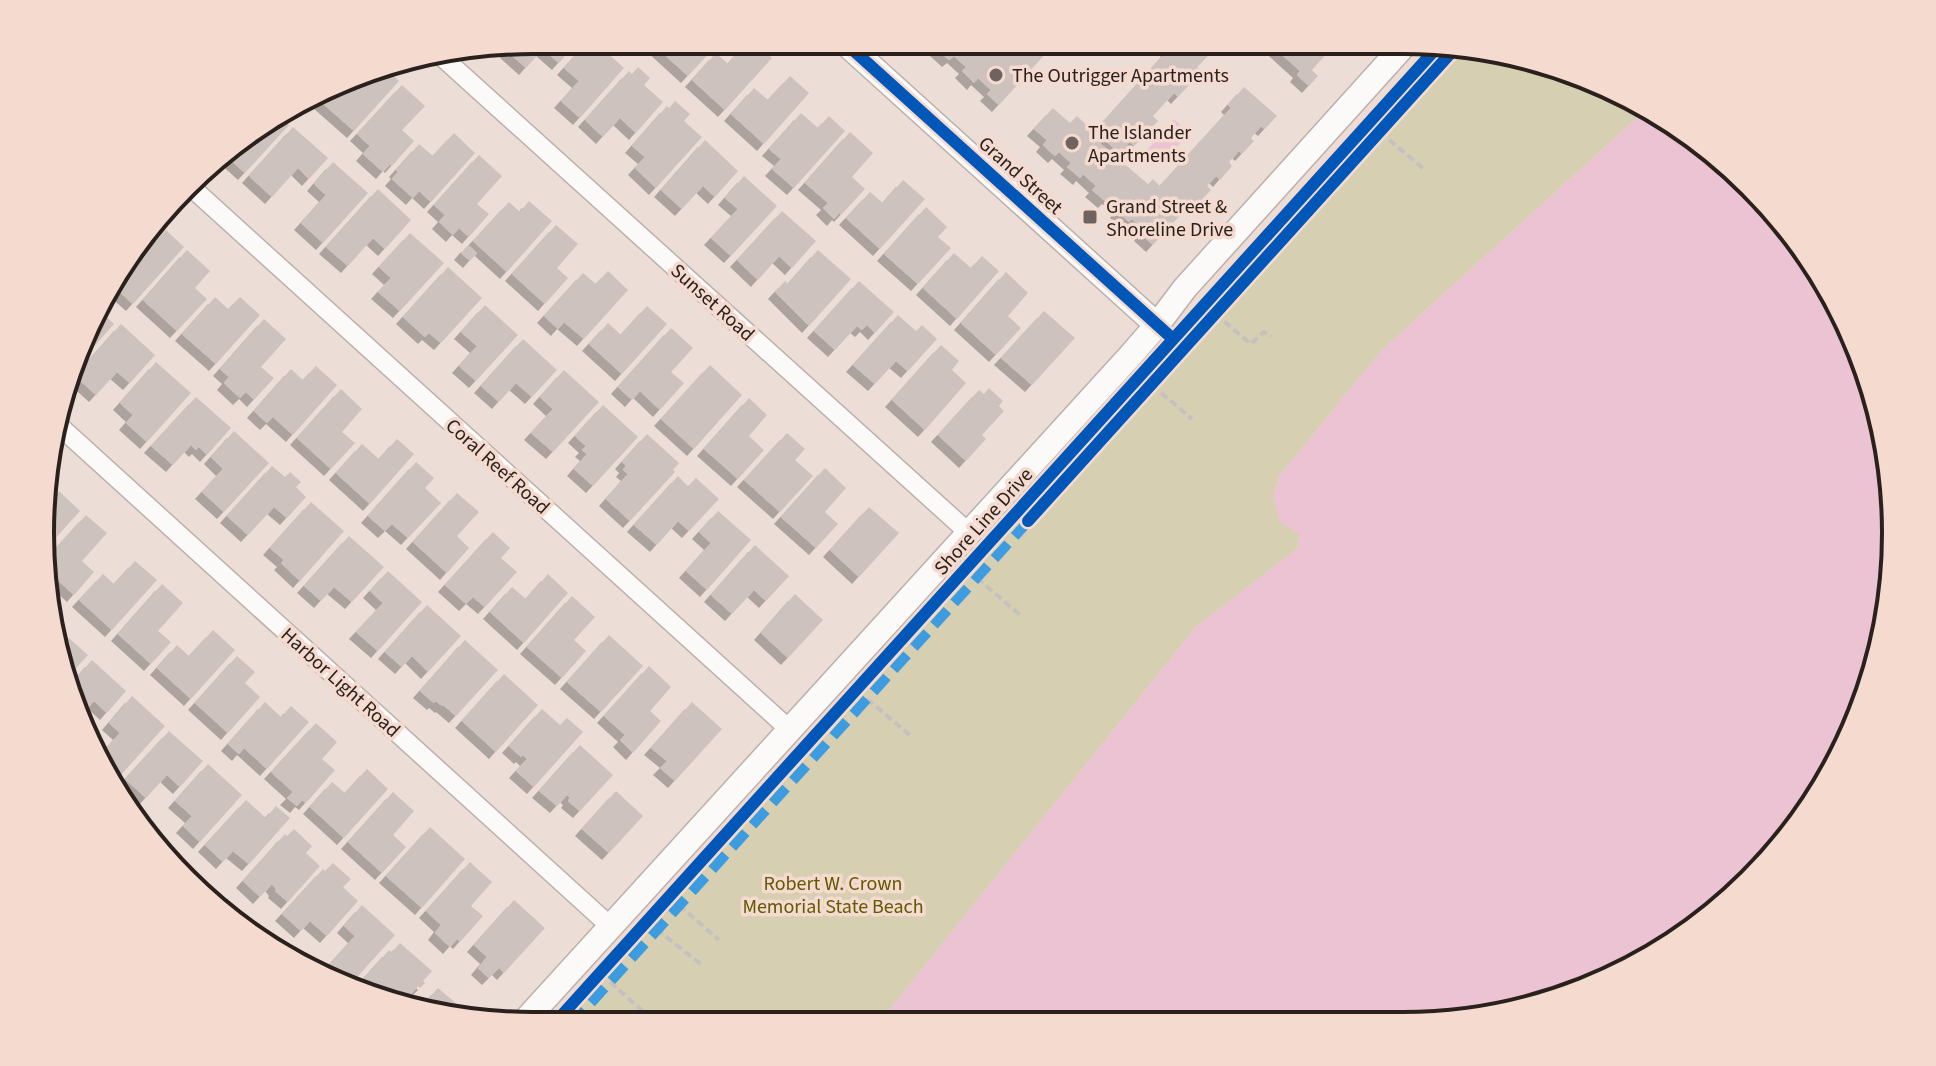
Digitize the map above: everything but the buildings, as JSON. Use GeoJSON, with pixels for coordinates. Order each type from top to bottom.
{"type":"FeatureCollection","features":[{"type":"Feature","properties":{"kind":"street","name":"Grand Street"},"geometry":{"type":"LineString","coordinates":[[857,54],[1157,325]]}},
{"type":"Feature","properties":{"kind":"street","name":"Shore Line Drive"},"geometry":{"type":"LineString","coordinates":[[533,1012],[1157,325],[1185,288],[1396,54]]}},
{"type":"Feature","properties":{"kind":"street","name":"Sunset Road"},"geometry":{"type":"LineString","coordinates":[[447,62],[969,533]]}},
{"type":"Feature","properties":{"kind":"street","name":"Coral Reef Road"},"geometry":{"type":"LineString","coordinates":[[196,192],[790,730]]}},
{"type":"Feature","properties":{"kind":"street","name":"Harbor Light Road"},"geometry":{"type":"LineString","coordinates":[[65,431],[610,926]]}},
{"type":"Feature","properties":{"kind":"path"},"geometry":{"type":"LineString","coordinates":[[1380,132],[1425,170]]}},
{"type":"Feature","properties":{"kind":"path"},"geometry":{"type":"LineString","coordinates":[[1215,314],[1251,344],[1264,332],[1271,337]]}},
{"type":"Feature","properties":{"kind":"path"},"geometry":{"type":"LineString","coordinates":[[1152,385],[1192,419]]}},
{"type":"Feature","properties":{"kind":"path"},"geometry":{"type":"LineString","coordinates":[[977,578],[1020,615]]}},
{"type":"Feature","properties":{"kind":"path"},"geometry":{"type":"LineString","coordinates":[[867,699],[911,736]]}},
{"type":"Feature","properties":{"kind":"path"},"geometry":{"type":"LineString","coordinates":[[679,905],[719,940]]}},
{"type":"Feature","properties":{"kind":"path"},"geometry":{"type":"LineString","coordinates":[[658,928],[702,965]]}},
{"type":"Feature","properties":{"kind":"path"},"geometry":{"type":"LineString","coordinates":[[610,982],[644,1012]]}},
{"type":"Feature","properties":{"kind":"green space","name":"Robert W. Crown Memorial State Beach"},"geometry":{"type":"Polygon","coordinates":[[[1435,55],[1527,70],[1586,90],[1639,116],[1382,350],[1280,475],[1273,495],[1300,535],[1297,549],[1195,628],[888,1012],[571,1012],[1435,55]]]}},
{"type":"Feature","properties":{"kind":"shaded area"},"geometry":{"type":"Polygon","coordinates":[[[1639,116],[1695,153],[1763,217],[1818,294],[1846,350],[1866,409],[1881,502],[1878,596],[1857,687],[1833,745],[1783,825],[1719,893],[1642,948],[1557,987],[1496,1003],[1403,1012],[888,1012],[1195,628],[1297,549],[1300,535],[1280,522],[1273,495],[1280,475],[1382,350],[1639,116]]]}},
{"type":"Feature","properties":{"kind":"shaded area"},"geometry":{"type":"Polygon","coordinates":[[[1174,119],[1189,133],[1162,164],[1147,150],[1174,119]]]}},
{"type":"Feature","properties":{"kind":"marked path"},"geometry":{"type":"LineString","coordinates":[[583,1012],[1034,515]]}},
{"type":"Feature","properties":{"kind":"cycle path"},"geometry":{"type":"LineString","coordinates":[[857,54],[1173,339]]}},
{"type":"Feature","properties":{"kind":"cycle path"},"geometry":{"type":"LineString","coordinates":[[565,1012],[1430,55]]}},
{"type":"Feature","properties":{"kind":"cycle path"},"geometry":{"type":"LineString","coordinates":[[1028,521],[1448,56]]}},
{"type":"Feature","properties":{"kind":"place","name":"The Outrigger Apartments"},"geometry":{"type":"Point","coordinates":[996,75]}},
{"type":"Feature","properties":{"kind":"place","name":"The Islander Apartments"},"geometry":{"type":"Point","coordinates":[1072,143]}},
{"type":"Feature","properties":{"kind":"place","name":"Grand Street & Shoreline Drive"},"geometry":{"type":"Point","coordinates":[1090,217]}}]}
